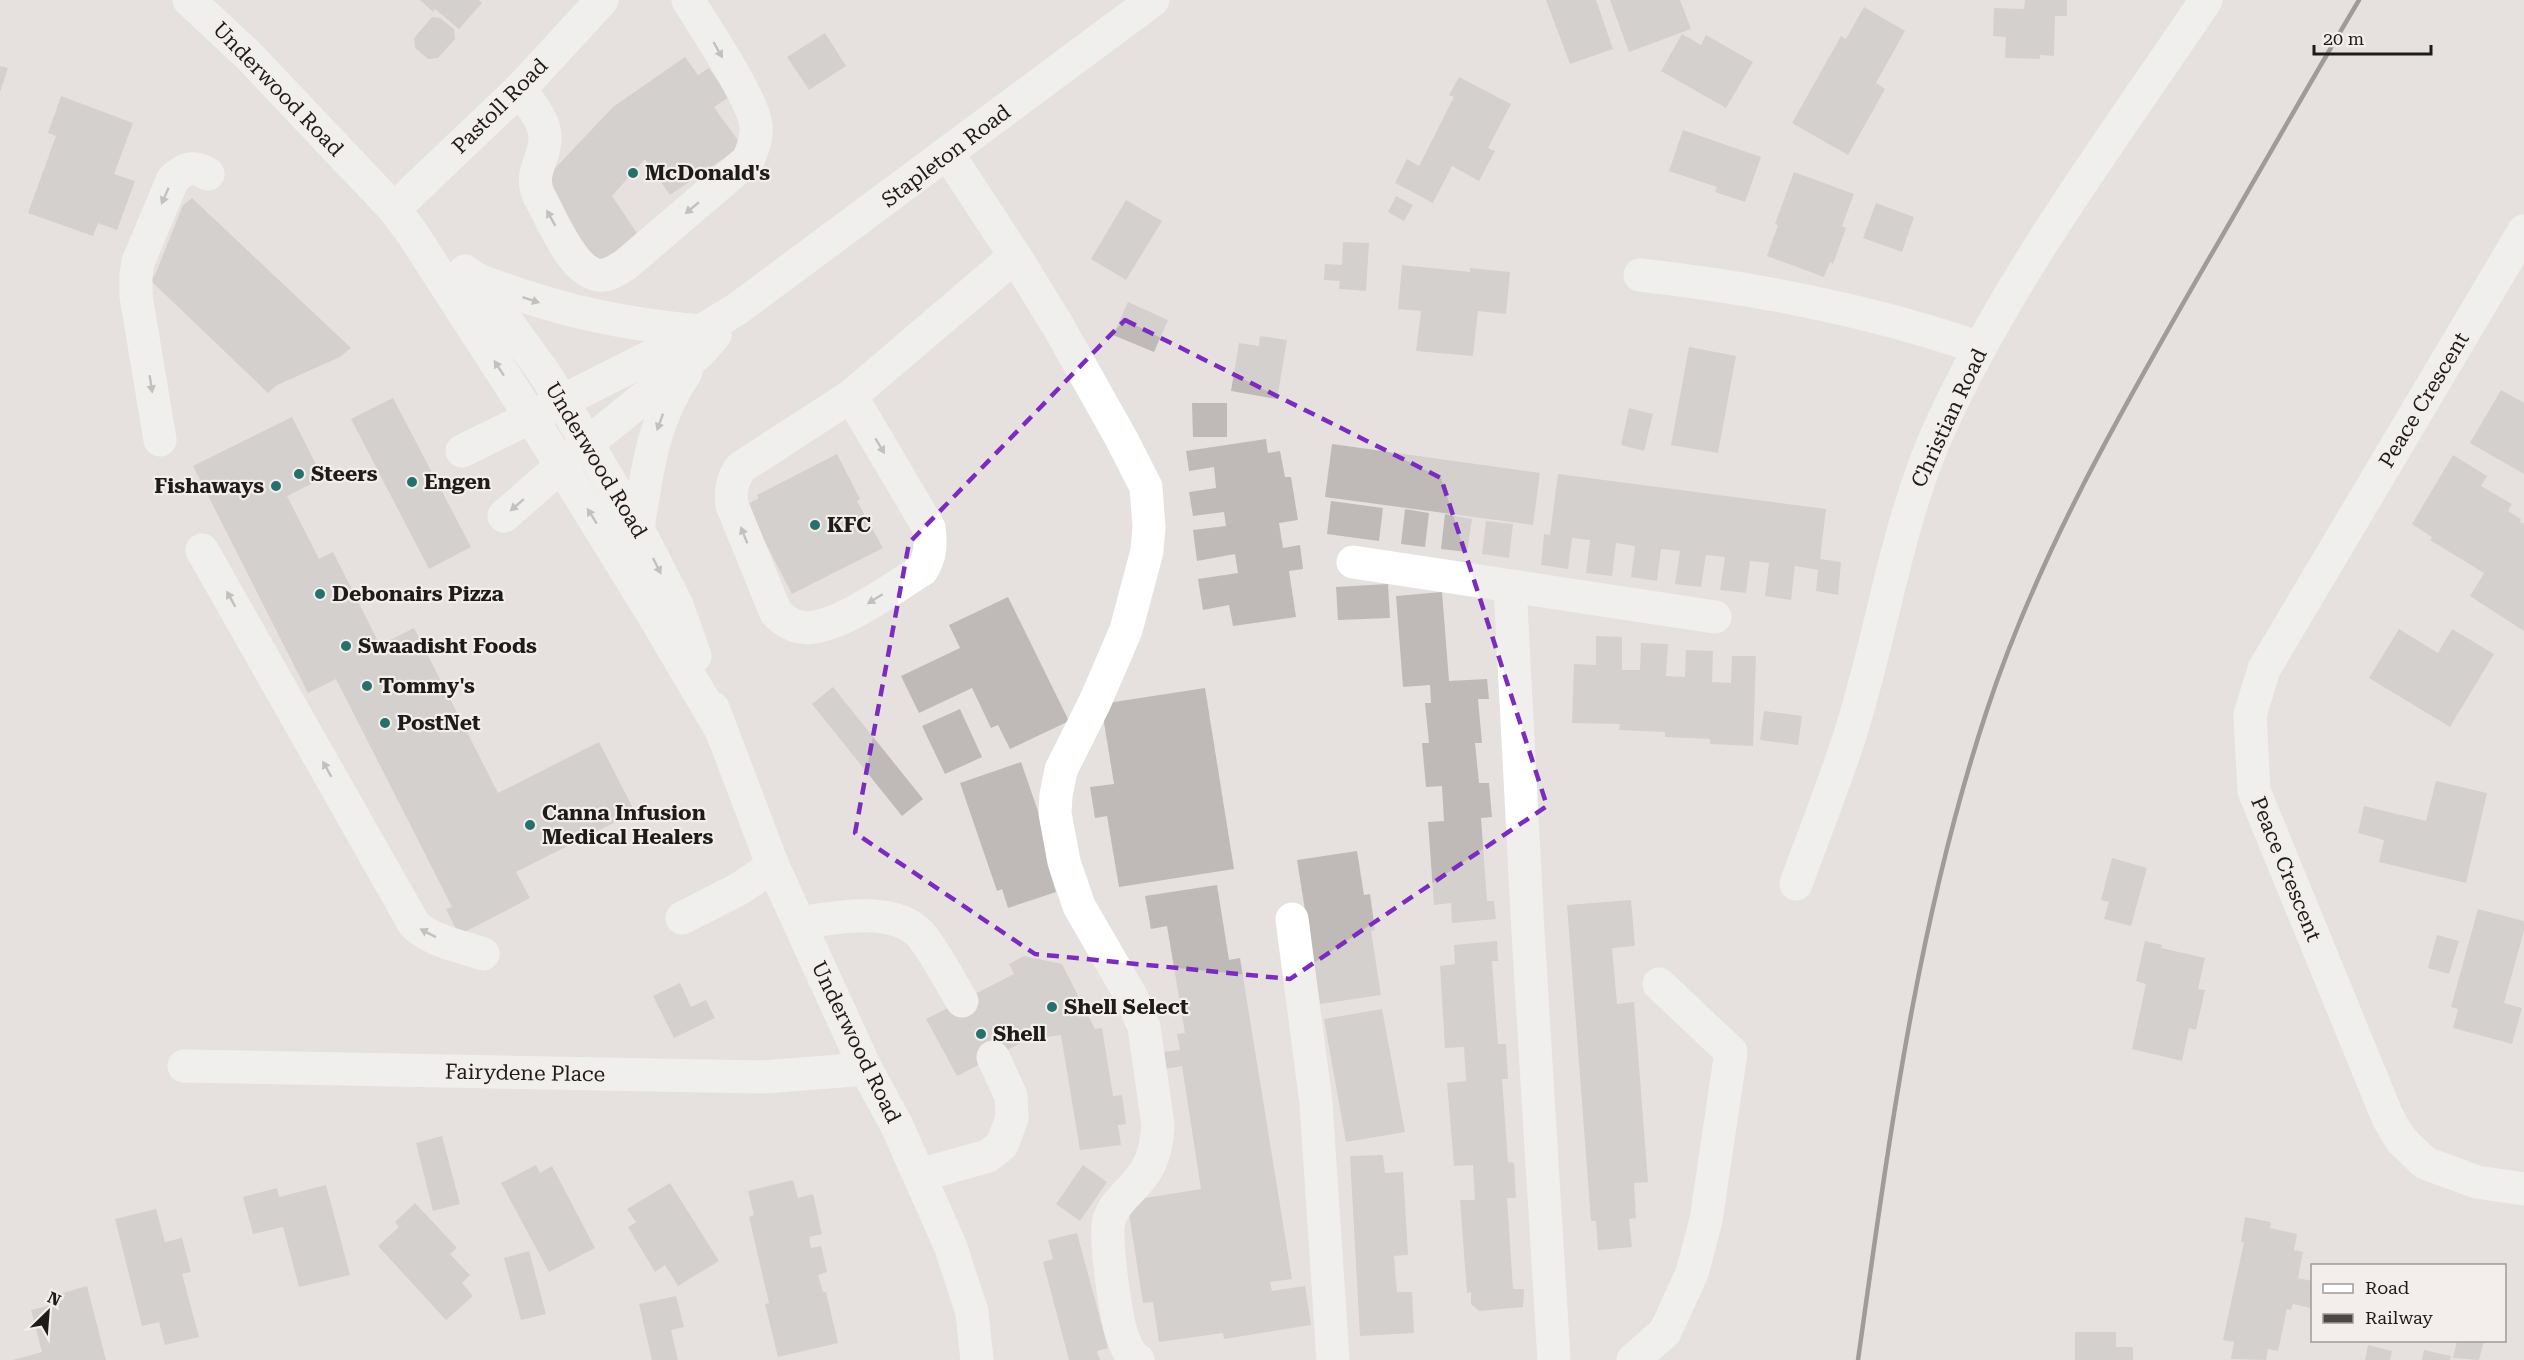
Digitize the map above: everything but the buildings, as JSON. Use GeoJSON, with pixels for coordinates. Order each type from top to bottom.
{"type":"FeatureCollection","features":[{"type":"Feature","properties":{"kind":"street","name":"Underwood Road"},"geometry":{"type":"LineString","coordinates":[[189,0],[249,56],[403,221],[476,279],[545,374],[588,442],[638,529],[677,605],[720,728],[773,866],[866,1069],[897,1126],[951,1245],[972,1312],[977,1360]]}},
{"type":"Feature","properties":{"kind":"street","name":"Pastoll Road"},"geometry":{"type":"LineString","coordinates":[[403,221],[602,0]]}},
{"type":"Feature","properties":{"kind":"street"},"geometry":{"type":"LineString","coordinates":[[520,89],[540,119],[545,134],[534,185],[539,196],[576,264],[587,272],[602,276],[612,273],[625,265],[748,160],[756,142],[756,123],[747,100],[688,0]]}},
{"type":"Feature","properties":{"kind":"street","name":"Stapleton Road"},"geometry":{"type":"LineString","coordinates":[[504,516],[737,309],[1153,0]]}},
{"type":"Feature","properties":{"kind":"street","name":"Christian Road"},"geometry":{"type":"LineString","coordinates":[[1796,884],[1850,735],[1917,483],[1942,423],[1980,348],[2040,246],[2206,0]]}},
{"type":"Feature","properties":{"kind":"street"},"geometry":{"type":"LineString","coordinates":[[948,154],[1015,256],[1116,428],[1146,487],[1149,527],[1147,551],[1126,630],[1095,702],[1061,770],[1055,813],[1064,862],[1079,906],[1116,966],[1144,1028],[1158,1139],[1153,1158],[1142,1177],[1116,1206],[1108,1222],[1110,1260],[1122,1336],[1132,1357],[1138,1360]]}},
{"type":"Feature","properties":{"kind":"street"},"geometry":{"type":"LineString","coordinates":[[160,440],[136,296],[138,262],[173,179],[183,170],[194,168],[208,174]]}},
{"type":"Feature","properties":{"kind":"street","name":"Underwood Road"},"geometry":{"type":"LineString","coordinates":[[403,221],[531,417],[720,728]]}},
{"type":"Feature","properties":{"kind":"street","name":"Peace Crescent"},"geometry":{"type":"LineString","coordinates":[[2524,231],[2264,669],[2250,716],[2254,791],[2388,1118],[2401,1140],[2425,1163],[2477,1182],[2524,1189]]}},
{"type":"Feature","properties":{"kind":"street"},"geometry":{"type":"LineString","coordinates":[[851,396],[929,528],[931,542],[929,558],[922,570],[840,621],[802,628],[786,623],[776,613],[732,505],[731,494],[735,476],[740,468],[851,396],[1015,256]]}},
{"type":"Feature","properties":{"kind":"street"},"geometry":{"type":"LineString","coordinates":[[1640,275],[1768,292],[1934,332],[1980,348]]}},
{"type":"Feature","properties":{"kind":"street"},"geometry":{"type":"LineString","coordinates":[[476,279],[530,300],[700,342],[663,414],[650,449],[638,529]]}},
{"type":"Feature","properties":{"kind":"street","name":"Stapleton Road"},"geometry":{"type":"LineString","coordinates":[[462,451],[562,401],[700,342]]}},
{"type":"Feature","properties":{"kind":"street"},"geometry":{"type":"LineString","coordinates":[[202,550],[414,924],[432,937],[483,954]]}},
{"type":"Feature","properties":{"kind":"street"},"geometry":{"type":"LineString","coordinates":[[1353,562],[1715,617]]}},
{"type":"Feature","properties":{"kind":"street"},"geometry":{"type":"LineString","coordinates":[[1510,586],[1554,1360]]}},
{"type":"Feature","properties":{"kind":"street"},"geometry":{"type":"LineString","coordinates":[[682,918],[739,889],[773,866]]}},
{"type":"Feature","properties":{"kind":"street"},"geometry":{"type":"LineString","coordinates":[[800,923],[865,914],[883,917],[908,926],[920,934],[962,1000]]}},
{"type":"Feature","properties":{"kind":"street"},"geometry":{"type":"LineString","coordinates":[[1292,919],[1316,1103],[1333,1360]]}},
{"type":"Feature","properties":{"kind":"street"},"geometry":{"type":"LineString","coordinates":[[1633,1360],[1665,1332],[1692,1273],[1706,1220],[1731,1052],[1659,984]]}},
{"type":"Feature","properties":{"kind":"street"},"geometry":{"type":"LineString","coordinates":[[920,1175],[988,1156],[1002,1145],[1012,1118],[1011,1096],[993,1057]]}},
{"type":"Feature","properties":{"kind":"street","name":"Fairydene Place"},"geometry":{"type":"LineString","coordinates":[[184,1066],[763,1077],[866,1069]]}},
{"type":"Feature","properties":{"kind":"highlighted area"},"geometry":{"type":"Polygon","coordinates":[[[1125,320],[1441,478],[1547,806],[1290,979],[1035,954],[855,833],[909,543],[1125,320]]]}},
{"type":"Feature","properties":{"kind":"tunnel"},"geometry":{"type":"LineString","coordinates":[[962,1001],[993,1057]]}},
{"type":"Feature","properties":{"kind":"railway"},"geometry":{"type":"LineString","coordinates":[[1858,1360],[1894,1114],[1924,951],[1963,790],[2007,653],[2055,541],[2110,433],[2359,0]]}},
{"type":"Feature","properties":{"kind":"place","name":"McDonald's"},"geometry":{"type":"Point","coordinates":[633,173]}},
{"type":"Feature","properties":{"kind":"place","name":"Steers"},"geometry":{"type":"Point","coordinates":[299,474]}},
{"type":"Feature","properties":{"kind":"place","name":"Engen"},"geometry":{"type":"Point","coordinates":[412,482]}},
{"type":"Feature","properties":{"kind":"place","name":"Fishaways"},"geometry":{"type":"Point","coordinates":[276,486]}},
{"type":"Feature","properties":{"kind":"place","name":"KFC"},"geometry":{"type":"Point","coordinates":[815,525]}},
{"type":"Feature","properties":{"kind":"place","name":"Debonairs Pizza"},"geometry":{"type":"Point","coordinates":[320,594]}},
{"type":"Feature","properties":{"kind":"place","name":"Swaadisht Foods"},"geometry":{"type":"Point","coordinates":[346,646]}},
{"type":"Feature","properties":{"kind":"place","name":"Tommy's"},"geometry":{"type":"Point","coordinates":[367,686]}},
{"type":"Feature","properties":{"kind":"place","name":"PostNet"},"geometry":{"type":"Point","coordinates":[385,723]}},
{"type":"Feature","properties":{"kind":"place","name":"Canna Infusion Medical Healers"},"geometry":{"type":"Point","coordinates":[530,825]}},
{"type":"Feature","properties":{"kind":"place","name":"Shell Select"},"geometry":{"type":"Point","coordinates":[1052,1007]}},
{"type":"Feature","properties":{"kind":"place","name":"Shell"},"geometry":{"type":"Point","coordinates":[981,1034]}}]}
